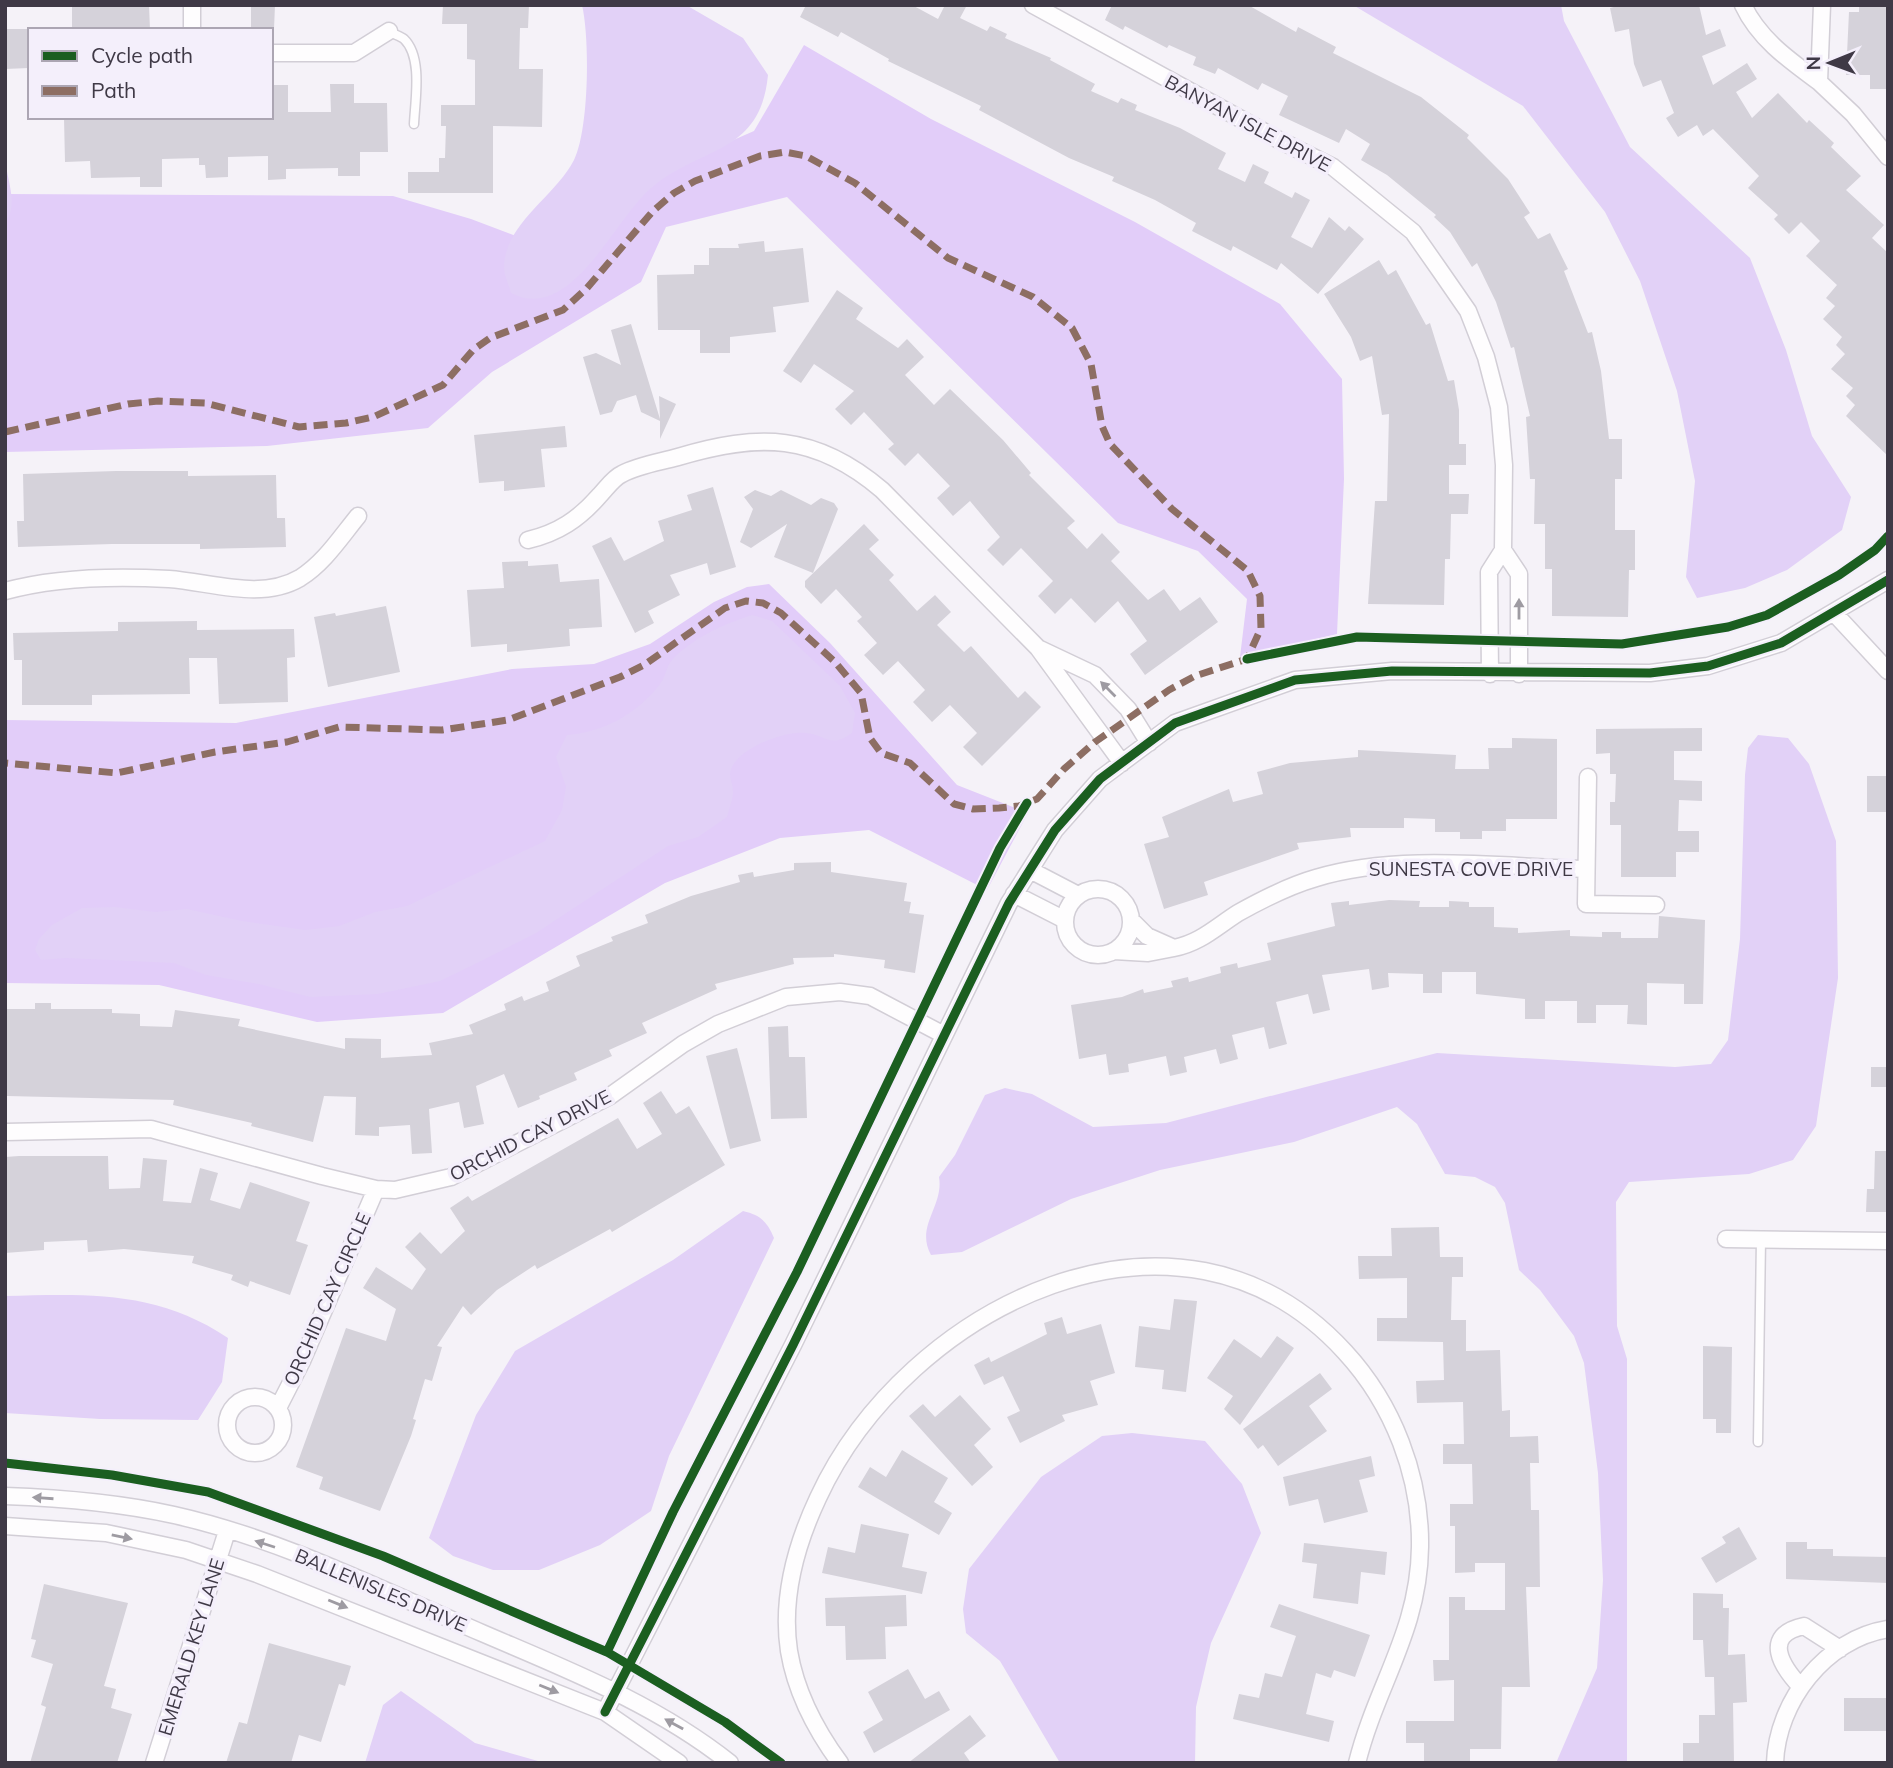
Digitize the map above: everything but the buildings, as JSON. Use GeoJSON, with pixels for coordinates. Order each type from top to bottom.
{"type":"FeatureCollection","features":[{"type":"Feature","properties":{"kind":"street"},"geometry":{"type":"LineString","coordinates":[[192,5],[192,28]]}},
{"type":"Feature","properties":{"kind":"street","name":"BANYAN ISLE DRIVE"},"geometry":{"type":"LineString","coordinates":[[1033,5],[1333,167],[1413,232],[1468,312],[1486,358],[1499,407],[1504,465],[1503,550],[1489,572],[1490,674]]}},
{"type":"Feature","properties":{"kind":"street"},"geometry":{"type":"LineString","coordinates":[[1743,5],[1762,35],[1853,114],[1888,157]]}},
{"type":"Feature","properties":{"kind":"street"},"geometry":{"type":"LineString","coordinates":[[1819,82],[1822,5]]}},
{"type":"Feature","properties":{"kind":"street"},"geometry":{"type":"LineString","coordinates":[[273,53],[354,53],[389,31]]}},
{"type":"Feature","properties":{"kind":"street"},"geometry":{"type":"LineString","coordinates":[[528,540],[560,530],[582,516],[620,474],[732,442],[756,440],[797,444],[835,457],[861,473],[1038,648],[1122,763]]}},
{"type":"Feature","properties":{"kind":"street"},"geometry":{"type":"LineString","coordinates":[[5,591],[33,584],[116,579],[169,579],[256,590],[276,587],[298,579],[318,565],[358,516]]}},
{"type":"Feature","properties":{"kind":"street","name":"BANYAN ISLE DRIVE"},"geometry":{"type":"LineString","coordinates":[[1503,550],[1519,574],[1519,674]]}},
{"type":"Feature","properties":{"kind":"street"},"geometry":{"type":"LineString","coordinates":[[605,1712],[793,1345],[1014,894],[1055,830],[1100,779],[1175,723],[1295,680],[1392,671],[1490,674],[1650,673],[1707,666],[1781,643],[1835,614],[1888,580]]}},
{"type":"Feature","properties":{"kind":"street"},"geometry":{"type":"LineString","coordinates":[[1835,614],[1888,671]]}},
{"type":"Feature","properties":{"kind":"street"},"geometry":{"type":"LineString","coordinates":[[1038,648],[1095,675],[1128,709],[1149,743]]}},
{"type":"Feature","properties":{"kind":"street","name":"SUNESTA COVE DRIVE"},"geometry":{"type":"LineString","coordinates":[[1588,777],[1586,904],[1656,905]]}},
{"type":"Feature","properties":{"kind":"street","name":"SUNESTA COVE DRIVE"},"geometry":{"type":"LineString","coordinates":[[1114,951],[1148,953],[1201,940],[1267,897],[1316,878],[1350,870],[1412,865],[1586,869]]}},
{"type":"Feature","properties":{"kind":"street"},"geometry":{"type":"LineString","coordinates":[[1030,870],[1078,895]]}},
{"type":"Feature","properties":{"kind":"street"},"geometry":{"type":"LineString","coordinates":[[1131,920],[1129,932],[1114,951],[1099,956],[1081,951],[1066,933],[1067,909],[1078,895],[1100,889],[1114,893],[1123,900],[1131,920],[1147,936],[1174,948]]}},
{"type":"Feature","properties":{"kind":"street"},"geometry":{"type":"LineString","coordinates":[[1014,894],[1065,920]]}},
{"type":"Feature","properties":{"kind":"street","name":"ORCHID CAY DRIVE"},"geometry":{"type":"LineString","coordinates":[[5,1132],[150,1129],[376,1189],[423,1186],[452,1177],[610,1096],[683,1044],[718,1024],[786,997],[840,992],[870,996],[944,1035]]}},
{"type":"Feature","properties":{"kind":"street","name":"ORCHID CAY CIRCLE"},"geometry":{"type":"LineString","coordinates":[[278,1408],[302,1361],[376,1189]]}},
{"type":"Feature","properties":{"kind":"street"},"geometry":{"type":"LineString","coordinates":[[1726,1239],[1888,1241]]}},
{"type":"Feature","properties":{"kind":"street"},"geometry":{"type":"LineString","coordinates":[[840,1763],[813,1721],[797,1683],[789,1653],[787,1606],[798,1545],[826,1479],[842,1452],[891,1391],[925,1358],[989,1314],[1031,1293],[1081,1277],[1128,1267],[1160,1265],[1192,1268],[1255,1285],[1310,1318],[1358,1366],[1380,1399],[1398,1434],[1416,1497],[1420,1545],[1418,1584],[1406,1635],[1357,1763]]}},
{"type":"Feature","properties":{"kind":"street","name":"BALLENISLES DRIVE"},"geometry":{"type":"LineString","coordinates":[[5,1496],[50,1498],[174,1515],[305,1557],[616,1690],[698,1738],[730,1763]]}},
{"type":"Feature","properties":{"kind":"street","name":"BALLENISLES DRIVE"},"geometry":{"type":"LineString","coordinates":[[5,1526],[106,1533],[186,1550],[316,1595],[605,1712],[679,1763]]}},
{"type":"Feature","properties":{"kind":"street","name":"EMERALD KEY LANE"},"geometry":{"type":"LineString","coordinates":[[154,1763],[227,1531]]}},
{"type":"Feature","properties":{"kind":"street"},"geometry":{"type":"LineString","coordinates":[[1801,1687],[1779,1658],[1779,1647],[1784,1636],[1793,1629],[1804,1626],[1840,1649]]}},
{"type":"Feature","properties":{"kind":"street"},"geometry":{"type":"LineString","coordinates":[[1776,1763],[1783,1722],[1801,1687],[1817,1668],[1840,1649],[1888,1629]]}},
{"type":"Feature","properties":{"kind":"lane"},"geometry":{"type":"LineString","coordinates":[[389,31],[405,40],[411,52],[415,71],[414,124]]}},
{"type":"Feature","properties":{"kind":"lane"},"geometry":{"type":"LineString","coordinates":[[1758,1443],[1761,1239]]}},
{"type":"Feature","properties":{"kind":"shaded area"},"geometry":{"type":"Polygon","coordinates":[[[582,5],[686,5],[743,38],[768,75],[763,102],[753,121],[740,136],[668,176],[649,190],[589,265],[571,282],[552,294],[532,299],[511,293],[504,267],[513,237],[566,173],[579,146],[587,84],[582,5]]]}},
{"type":"Feature","properties":{"kind":"shaded area"},"geometry":{"type":"Polygon","coordinates":[[[1353,5],[1561,5],[1564,21],[1630,147],[1750,258],[1786,350],[1812,436],[1851,497],[1842,530],[1787,570],[1745,588],[1697,598],[1686,577],[1695,481],[1677,391],[1640,281],[1605,212],[1523,106],[1353,5]]]}},
{"type":"Feature","properties":{"kind":"shaded area"},"geometry":{"type":"Polygon","coordinates":[[[804,45],[931,119],[1135,222],[1280,304],[1342,379],[1344,479],[1337,634],[1240,657],[1247,599],[1198,551],[1118,523],[787,197],[666,227],[641,282],[492,372],[428,428],[267,446],[5,452],[5,194],[393,196],[471,219],[524,239],[667,169],[754,131],[804,45]]]}},
{"type":"Feature","properties":{"kind":"shaded area"},"geometry":{"type":"Polygon","coordinates":[[[5,159],[12,200],[5,223],[5,159]]]}},
{"type":"Feature","properties":{"kind":"shaded area"},"geometry":{"type":"Polygon","coordinates":[[[769,584],[830,643],[957,785],[1028,813],[987,890],[869,830],[780,838],[665,883],[443,1013],[317,1022],[159,985],[5,983],[5,720],[236,723],[512,669],[594,664],[650,644],[714,602],[747,587],[769,584]]]}},
{"type":"Feature","properties":{"kind":"shaded area"},"geometry":{"type":"Polygon","coordinates":[[[752,615],[772,621],[840,686],[855,713],[852,733],[833,741],[813,734],[787,734],[764,742],[743,754],[731,769],[733,794],[727,817],[698,837],[668,846],[536,933],[440,981],[378,994],[310,997],[259,984],[206,975],[174,963],[66,958],[41,960],[35,950],[39,939],[52,925],[82,908],[115,907],[155,912],[187,909],[242,921],[305,930],[339,926],[375,912],[407,906],[545,841],[562,810],[566,787],[556,757],[567,735],[594,730],[630,713],[651,695],[664,678],[670,663],[681,652],[709,633],[752,615]]]}},
{"type":"Feature","properties":{"kind":"shaded area"},"geometry":{"type":"Polygon","coordinates":[[[1758,735],[1788,738],[1809,764],[1836,841],[1838,978],[1816,1126],[1793,1160],[1749,1174],[1629,1182],[1616,1202],[1617,1326],[1627,1359],[1627,1763],[1556,1763],[1597,1668],[1603,1580],[1598,1473],[1584,1363],[1574,1336],[1540,1290],[1519,1270],[1505,1203],[1495,1187],[1475,1177],[1445,1174],[1417,1124],[1397,1107],[1294,1142],[1160,1170],[1071,1199],[962,1252],[931,1255],[926,1235],[938,1197],[939,1177],[955,1155],[985,1095],[1005,1088],[1032,1094],[1093,1127],[1166,1123],[1437,1053],[1675,1067],[1711,1064],[1728,1040],[1740,939],[1745,775],[1748,748],[1758,735]]]}},
{"type":"Feature","properties":{"kind":"shaded area"},"geometry":{"type":"Polygon","coordinates":[[[743,1211],[762,1220],[774,1238],[669,1456],[651,1511],[600,1545],[539,1570],[493,1570],[453,1556],[429,1538],[476,1415],[515,1351],[673,1260],[743,1211]]]}},
{"type":"Feature","properties":{"kind":"shaded area"},"geometry":{"type":"Polygon","coordinates":[[[5,1296],[121,1298],[175,1311],[228,1338],[222,1382],[198,1420],[100,1419],[5,1413],[5,1296]]]}},
{"type":"Feature","properties":{"kind":"shaded area"},"geometry":{"type":"Polygon","coordinates":[[[1132,1433],[1205,1441],[1242,1484],[1261,1533],[1211,1643],[1196,1707],[1195,1763],[1060,1763],[1000,1661],[966,1633],[963,1609],[969,1569],[1041,1477],[1102,1436],[1132,1433]]]}},
{"type":"Feature","properties":{"kind":"shaded area"},"geometry":{"type":"Polygon","coordinates":[[[401,1691],[475,1743],[545,1763],[365,1763],[383,1705],[401,1691]]]}},
{"type":"Feature","properties":{"kind":"marked path"},"geometry":{"type":"LineString","coordinates":[[5,432],[128,404],[158,401],[205,403],[299,427],[346,423],[373,417],[443,385],[473,350],[490,338],[563,310],[587,288],[653,211],[674,193],[695,181],[760,156],[785,152],[806,156],[855,183],[948,258],[1033,297],[1072,328],[1091,364],[1102,426],[1110,444],[1172,509],[1248,571],[1260,596],[1261,628],[1247,659],[1195,676],[1169,690],[1095,742],[1064,769],[1037,799],[1019,806],[973,809],[954,804],[910,763],[881,753],[870,738],[861,693],[835,662],[781,613],[763,603],[746,601],[725,608],[644,665],[620,677],[508,720],[442,730],[339,727],[287,742],[215,752],[117,773],[5,763]]}},
{"type":"Feature","properties":{"kind":"cycle path"},"geometry":{"type":"LineString","coordinates":[[1247,659],[1357,637],[1622,644],[1728,627],[1767,615],[1839,575],[1875,550],[1888,536]]}},
{"type":"Feature","properties":{"kind":"cycle path"},"geometry":{"type":"LineString","coordinates":[[605,1712],[793,1345],[1009,903],[1055,830],[1100,779],[1175,723],[1295,680],[1392,671],[1650,673],[1708,666],[1781,643],[1888,580]]}},
{"type":"Feature","properties":{"kind":"cycle path"},"geometry":{"type":"LineString","coordinates":[[781,1763],[725,1722],[607,1652],[673,1512],[797,1272],[1000,848],[1027,803]]}},
{"type":"Feature","properties":{"kind":"cycle path"},"geometry":{"type":"LineString","coordinates":[[5,1463],[112,1475],[208,1492],[383,1556],[607,1652]]}}]}
